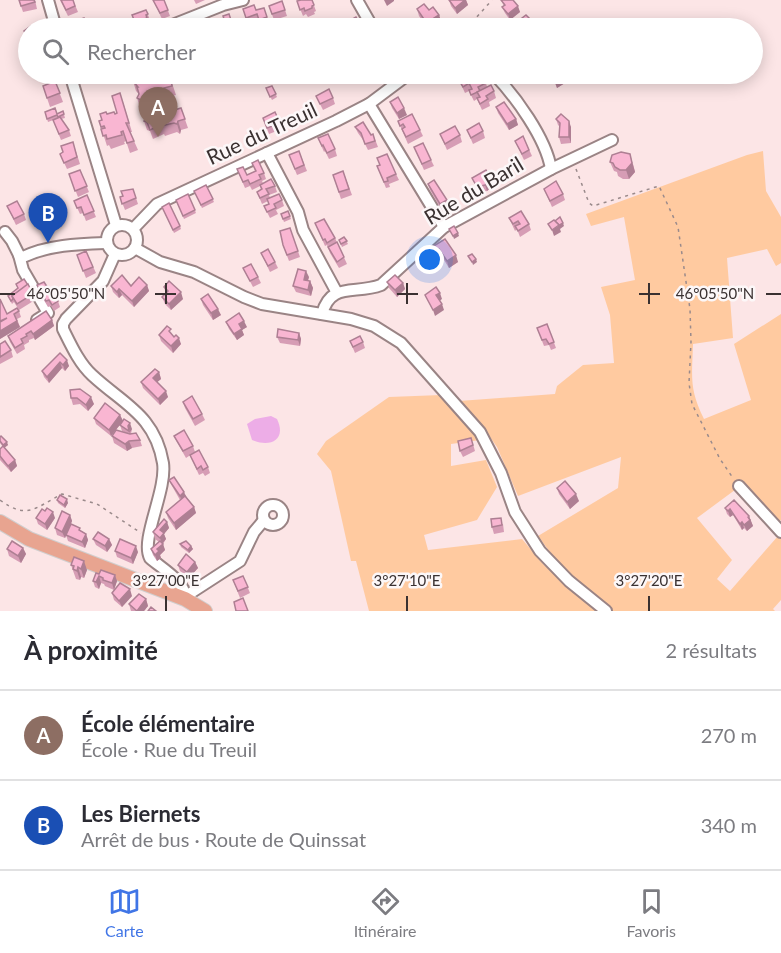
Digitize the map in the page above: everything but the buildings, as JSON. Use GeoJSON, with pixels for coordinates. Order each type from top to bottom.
{"type":"FeatureCollection","features":[{"type":"Feature","properties":{"kind":"main road"},"geometry":{"type":"LineString","coordinates":[[0,522],[29,539],[185,598],[204,611]]}},
{"type":"Feature","properties":{"kind":"street"},"geometry":{"type":"LineString","coordinates":[[48,0],[53,18]]}},
{"type":"Feature","properties":{"kind":"street"},"geometry":{"type":"LineString","coordinates":[[187,18],[221,2],[243,0]]}},
{"type":"Feature","properties":{"kind":"street"},"geometry":{"type":"LineString","coordinates":[[357,0],[368,18]]}},
{"type":"Feature","properties":{"kind":"street"},"geometry":{"type":"LineString","coordinates":[[73,84],[116,225]]}},
{"type":"Feature","properties":{"kind":"street","name":"Rue du Treuil"},"geometry":{"type":"LineString","coordinates":[[133,229],[157,204],[369,104],[393,84]]}},
{"type":"Feature","properties":{"kind":"street"},"geometry":{"type":"LineString","coordinates":[[503,84],[514,96],[545,148],[551,169]]}},
{"type":"Feature","properties":{"kind":"street"},"geometry":{"type":"LineString","coordinates":[[369,104],[444,227]]}},
{"type":"Feature","properties":{"kind":"street","name":"Rue du Baril"},"geometry":{"type":"LineString","coordinates":[[336,291],[369,290],[381,285],[444,227],[551,169],[612,140]]}},
{"type":"Feature","properties":{"kind":"street"},"geometry":{"type":"LineString","coordinates":[[267,153],[298,212],[303,230],[336,291],[328,299],[322,314]]}},
{"type":"Feature","properties":{"kind":"street"},"geometry":{"type":"LineString","coordinates":[[116,225],[128,225],[133,229],[137,238],[135,248],[126,255],[115,254],[106,243],[108,233],[116,225]]}},
{"type":"Feature","properties":{"kind":"street"},"geometry":{"type":"LineString","coordinates":[[2,230],[23,251],[74,244],[106,243]]}},
{"type":"Feature","properties":{"kind":"street"},"geometry":{"type":"LineString","coordinates":[[135,248],[160,261],[194,272],[244,297],[262,303],[351,319],[374,326],[402,343],[480,432],[501,473],[515,512],[540,551],[569,581],[606,611]]}},
{"type":"Feature","properties":{"kind":"street"},"geometry":{"type":"LineString","coordinates":[[23,251],[20,262],[48,313],[29,326]]}},
{"type":"Feature","properties":{"kind":"street"},"geometry":{"type":"LineString","coordinates":[[115,254],[103,281],[66,319],[63,329],[79,360],[92,375],[142,416],[155,440],[164,465],[163,480],[147,549],[150,558],[179,582],[185,591],[185,598]]}},
{"type":"Feature","properties":{"kind":"street"},"geometry":{"type":"LineString","coordinates":[[739,486],[781,532]]}},
{"type":"Feature","properties":{"kind":"street"},"geometry":{"type":"LineString","coordinates":[[185,598],[240,561],[254,532],[264,520]]}},
{"type":"Feature","properties":{"kind":"path"},"geometry":{"type":"LineString","coordinates":[[476,18],[492,0]]}},
{"type":"Feature","properties":{"kind":"path"},"geometry":{"type":"LineString","coordinates":[[569,160],[576,169],[589,203],[593,206],[659,186],[678,226],[690,309],[689,383],[692,404],[720,459],[739,486]]}},
{"type":"Feature","properties":{"kind":"path"},"geometry":{"type":"LineString","coordinates":[[0,500],[13,509],[26,512],[62,494],[97,504],[148,538]]}},
{"type":"Feature","properties":{"kind":"shaded area"},"geometry":{"type":"Polygon","coordinates":[[[763,151],[766,191],[781,217],[781,263],[776,266],[767,249],[727,258],[733,338],[693,344],[692,374],[696,399],[704,419],[751,400],[734,344],[781,314],[781,520],[778,522],[743,484],[697,518],[732,560],[717,579],[730,591],[778,536],[781,538],[781,600],[773,609],[775,611],[369,611],[356,561],[351,561],[331,471],[317,454],[326,441],[389,397],[441,395],[480,440],[451,444],[451,466],[486,460],[497,487],[477,520],[424,535],[428,550],[522,539],[544,565],[587,603],[597,596],[561,567],[538,536],[618,488],[621,457],[518,496],[497,447],[478,420],[459,401],[555,394],[557,386],[583,365],[614,363],[610,315],[601,287],[635,280],[624,217],[591,226],[586,214],[763,151]]]}},
{"type":"Feature","properties":{"kind":"shaded area"},"geometry":{"type":"Polygon","coordinates":[[[271,416],[277,419],[280,426],[278,437],[265,443],[252,440],[247,424],[255,419],[271,416]]]}},
{"type":"Feature","properties":{"kind":"place","name":"École élémentaire"},"geometry":{"type":"Point","coordinates":[158,137]}},
{"type":"Feature","properties":{"kind":"place","name":"Les Biernets"},"geometry":{"type":"Point","coordinates":[48,243]}}]}
